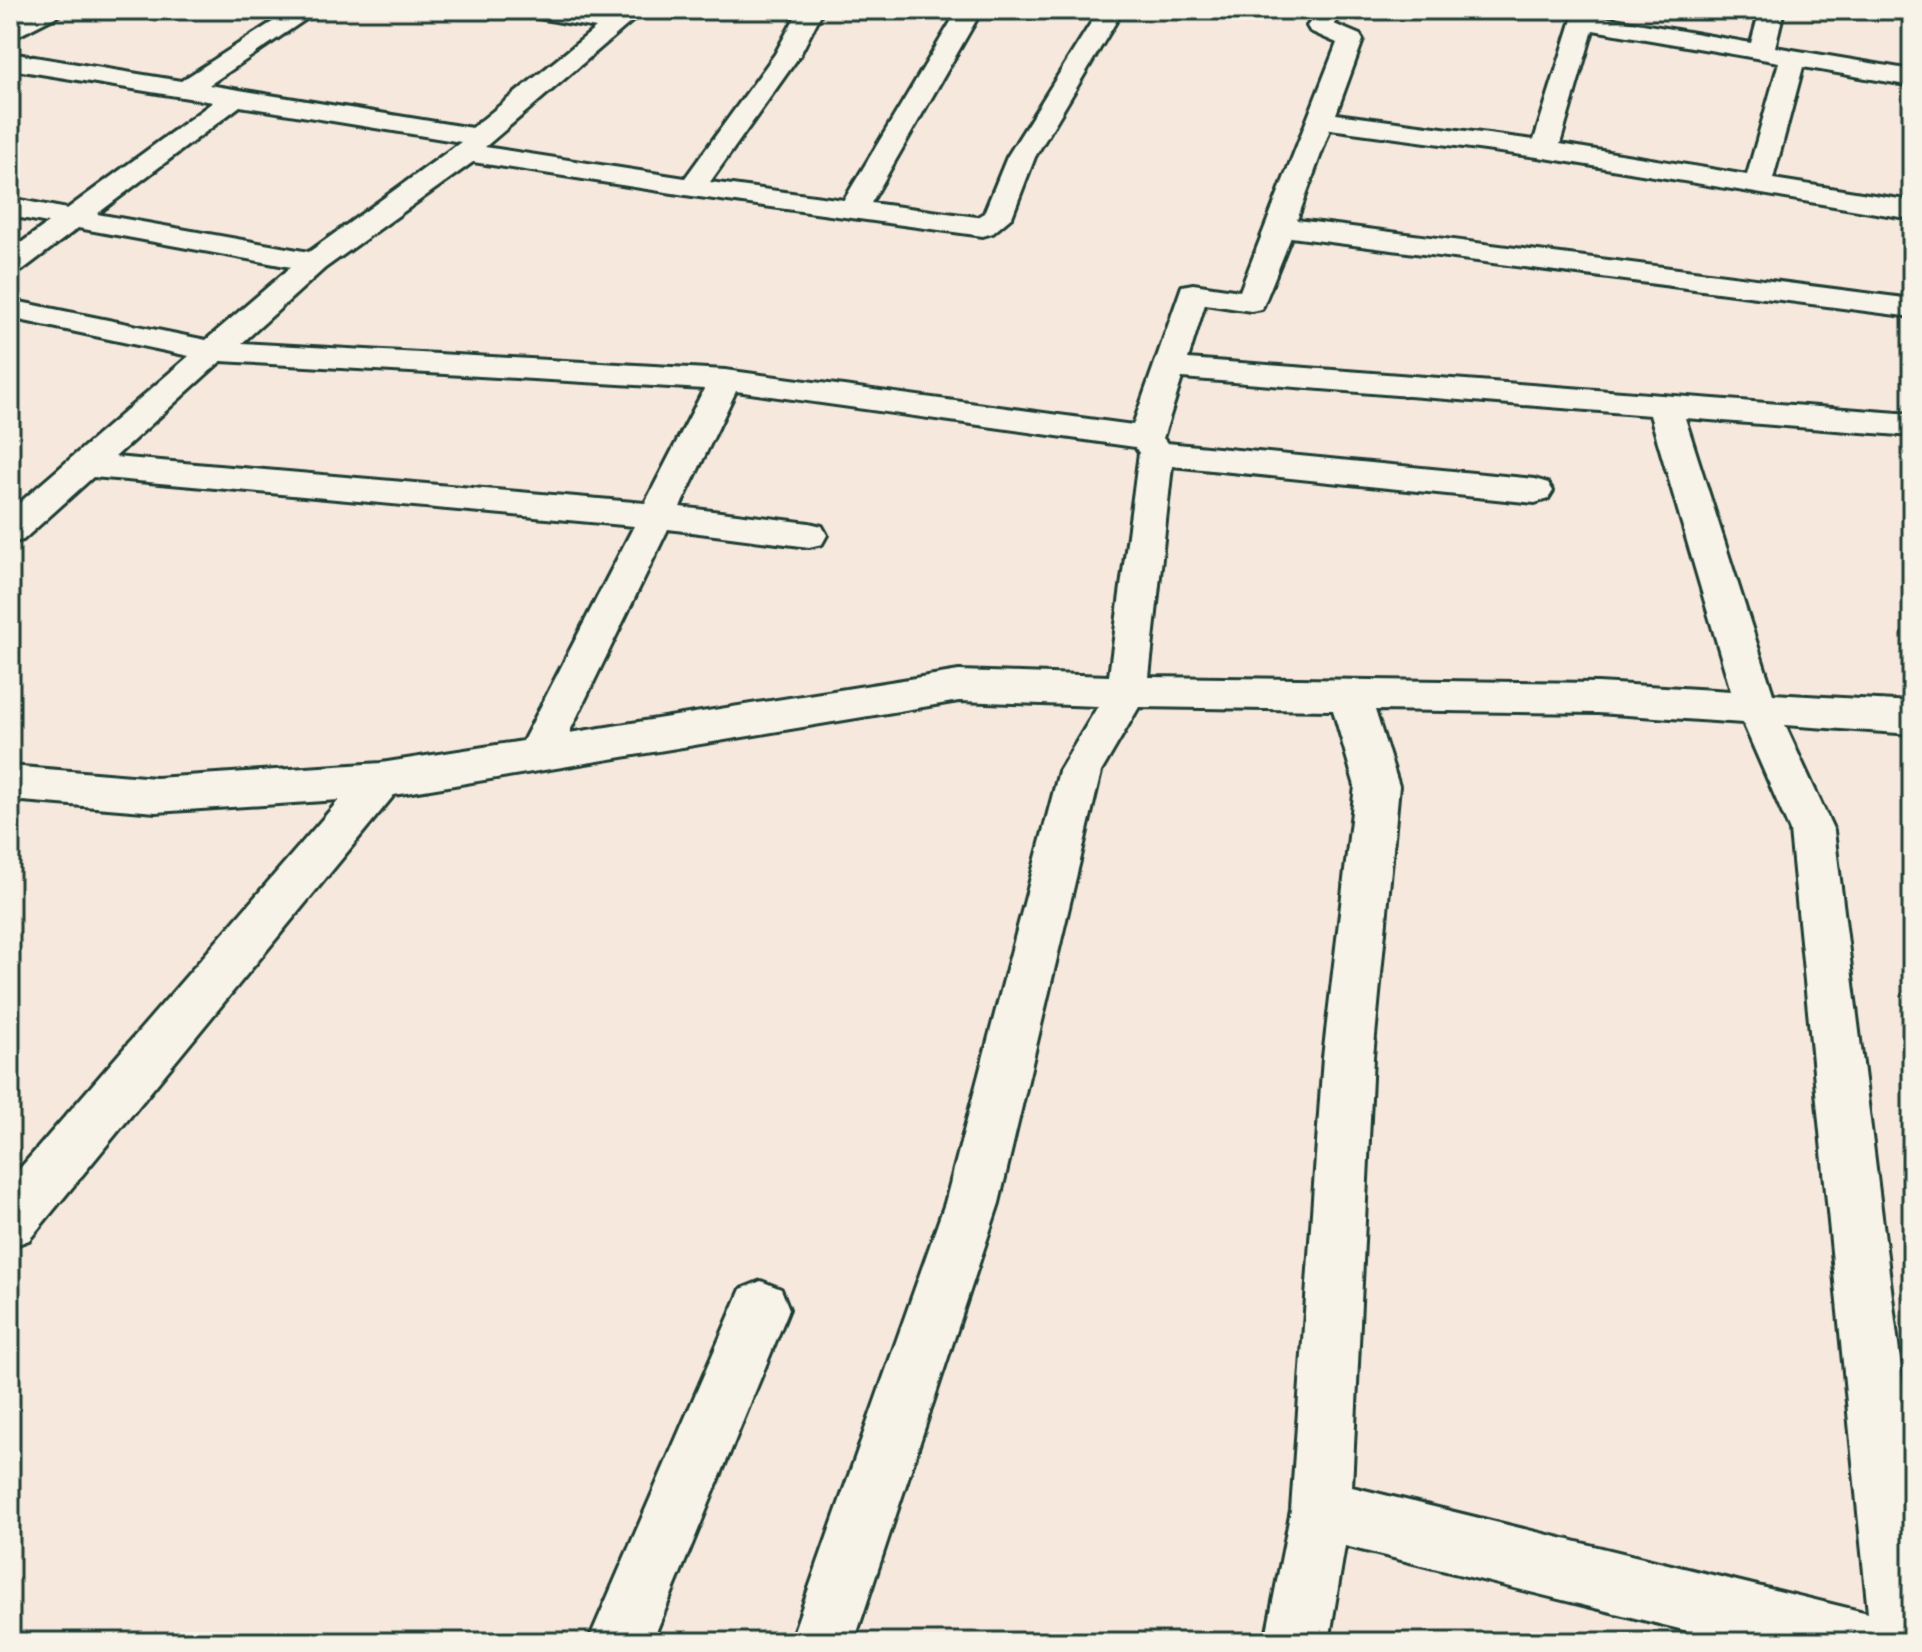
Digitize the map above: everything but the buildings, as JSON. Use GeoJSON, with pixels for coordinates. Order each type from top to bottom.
{"type":"FeatureCollection","features":[{"type":"Feature","properties":{"kind":"street"},"geometry":{"type":"LineString","coordinates":[[10,33],[51,10]]}},
{"type":"Feature","properties":{"kind":"street"},"geometry":{"type":"LineString","coordinates":[[532,10],[625,17]]}},
{"type":"Feature","properties":{"kind":"street"},"geometry":{"type":"LineString","coordinates":[[692,188],[787,55],[811,10]]}},
{"type":"Feature","properties":{"kind":"street"},"geometry":{"type":"LineString","coordinates":[[853,209],[970,10]]}},
{"type":"Feature","properties":{"kind":"street"},"geometry":{"type":"LineString","coordinates":[[10,61],[236,97],[692,188],[983,227],[997,217],[1021,157],[1111,10]]}},
{"type":"Feature","properties":{"kind":"street"},"geometry":{"type":"LineString","coordinates":[[822,1642],[972,1203],[1080,771],[1127,692],[1151,446],[1168,367],[1193,293],[1251,302],[1351,40],[1319,26],[1334,10]]}},
{"type":"Feature","properties":{"kind":"street"},"geometry":{"type":"LineString","coordinates":[[1761,52],[1772,10]]}},
{"type":"Feature","properties":{"kind":"street"},"geometry":{"type":"LineString","coordinates":[[186,89],[300,15]]}},
{"type":"Feature","properties":{"kind":"street"},"geometry":{"type":"LineString","coordinates":[[1545,150],[1586,16],[1761,52],[1912,78]]}},
{"type":"Feature","properties":{"kind":"street"},"geometry":{"type":"LineString","coordinates":[[12,525],[314,262],[473,145],[625,17]]}},
{"type":"Feature","properties":{"kind":"street"},"geometry":{"type":"LineString","coordinates":[[1758,184],[1793,58]]}},
{"type":"Feature","properties":{"kind":"street"},"geometry":{"type":"LineString","coordinates":[[10,265],[236,97]]}},
{"type":"Feature","properties":{"kind":"street"},"geometry":{"type":"LineString","coordinates":[[1321,120],[1545,150],[1912,210]]}},
{"type":"Feature","properties":{"kind":"street"},"geometry":{"type":"LineString","coordinates":[[10,207],[314,262]]}},
{"type":"Feature","properties":{"kind":"street"},"geometry":{"type":"LineString","coordinates":[[1280,227],[1912,308]]}},
{"type":"Feature","properties":{"kind":"street"},"geometry":{"type":"LineString","coordinates":[[10,309],[213,351],[725,380],[1151,446],[1535,491]]}},
{"type":"Feature","properties":{"kind":"street"},"geometry":{"type":"LineString","coordinates":[[1168,367],[1912,425]]}},
{"type":"Feature","properties":{"kind":"street"},"geometry":{"type":"LineString","coordinates":[[537,755],[725,380]]}},
{"type":"Feature","properties":{"kind":"street"},"geometry":{"type":"LineString","coordinates":[[1665,408],[1756,706],[1812,831],[1903,1642]]}},
{"type":"Feature","properties":{"kind":"street"},"geometry":{"type":"LineString","coordinates":[[83,465],[658,516],[809,535]]}},
{"type":"Feature","properties":{"kind":"street"},"geometry":{"type":"LineString","coordinates":[[10,783],[156,795],[381,780],[959,686],[1127,692],[1598,698],[1912,718]]}},
{"type":"Feature","properties":{"kind":"street"},"geometry":{"type":"LineString","coordinates":[[1297,1642],[1321,1510],[1348,1057],[1377,786],[1349,693]]}},
{"type":"Feature","properties":{"kind":"street"},"geometry":{"type":"LineString","coordinates":[[10,1221],[381,780]]}},
{"type":"Feature","properties":{"kind":"street"},"geometry":{"type":"LineString","coordinates":[[620,1642],[761,1309]]}},
{"type":"Feature","properties":{"kind":"street"},"geometry":{"type":"LineString","coordinates":[[1321,1510],[1861,1642]]}}]}
